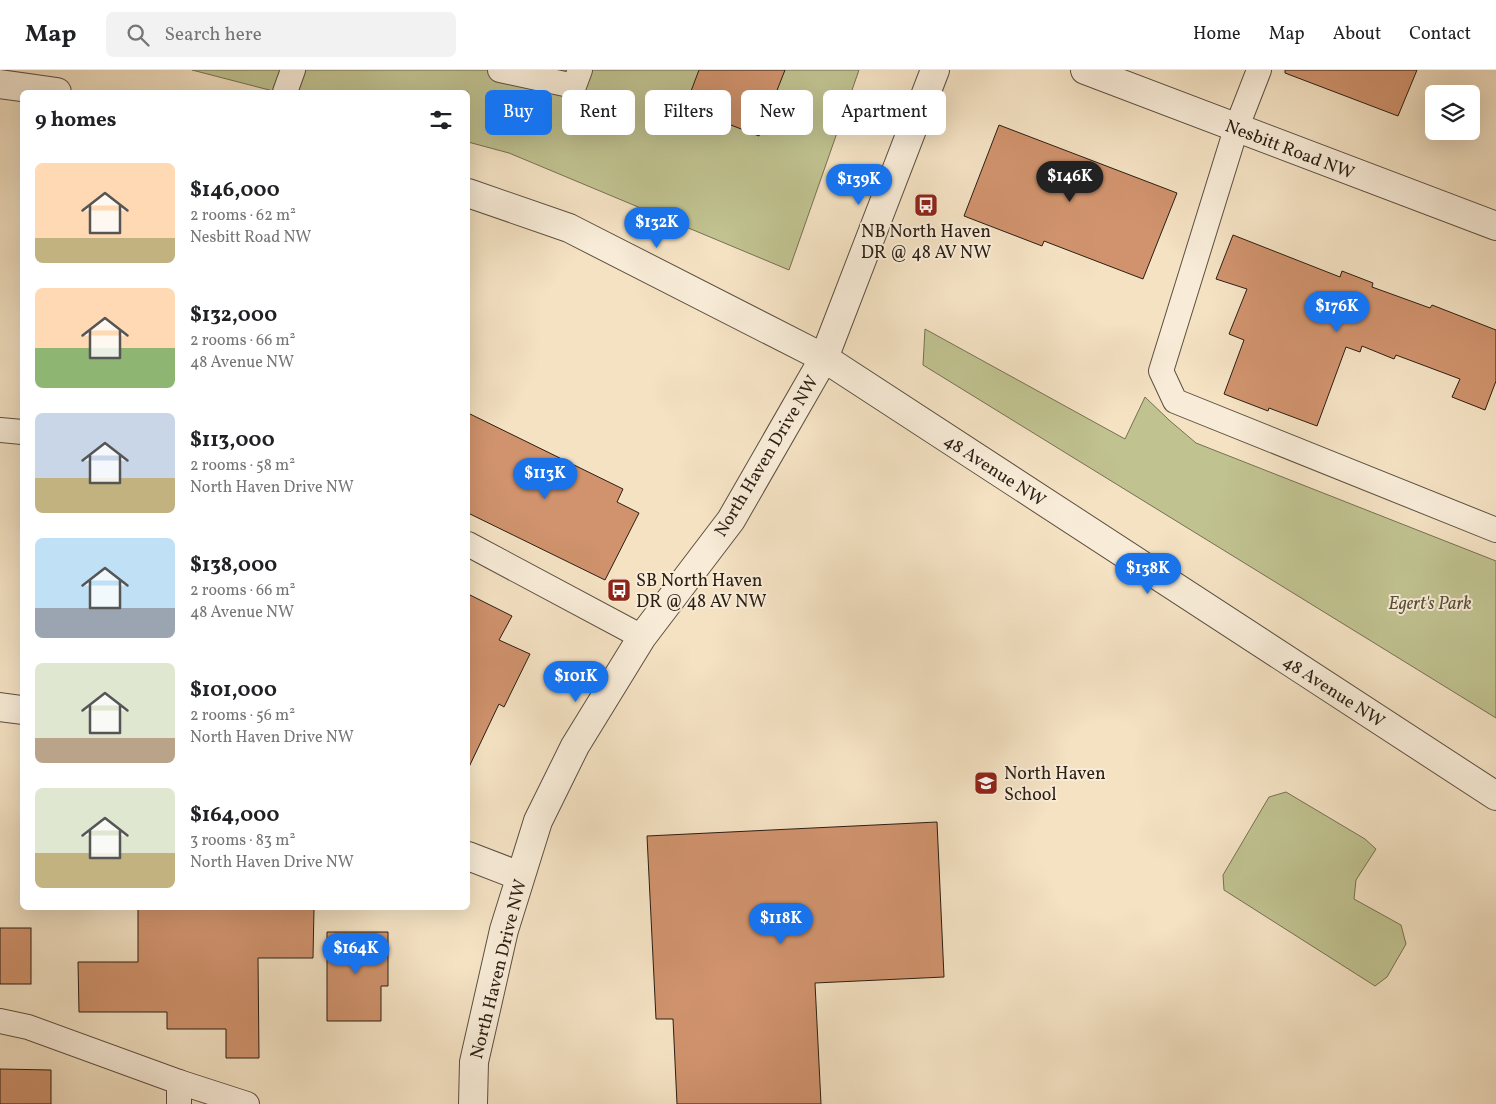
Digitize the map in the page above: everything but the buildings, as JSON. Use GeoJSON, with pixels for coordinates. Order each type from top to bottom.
{"type":"FeatureCollection","features":[{"type":"Feature","properties":{"kind":"street","name":"North Haven Drive NW"},"geometry":{"type":"LineString","coordinates":[[474,1104],[474,1062],[504,930],[538,821],[575,746],[642,637],[731,520],[824,358],[935,70]]}},
{"type":"Feature","properties":{"kind":"street","name":"Nesbitt Road NW"},"geometry":{"type":"LineString","coordinates":[[1085,70],[1236,129],[1496,226]]}},
{"type":"Feature","properties":{"kind":"street"},"geometry":{"type":"LineString","coordinates":[[0,84],[43,90]]}},
{"type":"Feature","properties":{"kind":"street","name":"48 Avenue NW"},"geometry":{"type":"LineString","coordinates":[[470,194],[569,228],[824,358],[1496,796]]}},
{"type":"Feature","properties":{"kind":"street"},"geometry":{"type":"LineString","coordinates":[[0,707],[20,710]]}},
{"type":"Feature","properties":{"kind":"street"},"geometry":{"type":"LineString","coordinates":[[470,857],[520,876]]}},
{"type":"Feature","properties":{"kind":"lane"},"geometry":{"type":"LineString","coordinates":[[286,90],[293,70]]}},
{"type":"Feature","properties":{"kind":"lane"},"geometry":{"type":"LineString","coordinates":[[500,70],[574,86],[580,70]]}},
{"type":"Feature","properties":{"kind":"lane"},"geometry":{"type":"LineString","coordinates":[[1259,70],[1236,129],[1161,371],[1175,401],[1496,530]]}},
{"type":"Feature","properties":{"kind":"lane"},"geometry":{"type":"LineString","coordinates":[[0,430],[20,432]]}},
{"type":"Feature","properties":{"kind":"lane"},"geometry":{"type":"LineString","coordinates":[[470,545],[642,637]]}},
{"type":"Feature","properties":{"kind":"lane"},"geometry":{"type":"LineString","coordinates":[[0,1020],[28,1027],[179,1093],[248,1104]]}},
{"type":"Feature","properties":{"kind":"green space"},"geometry":{"type":"Polygon","coordinates":[[[192,70],[859,70],[852,90],[823,90],[823,135],[836,135],[789,270],[509,153],[470,143],[470,90],[269,90],[192,70]]]}},
{"type":"Feature","properties":{"kind":"green space","name":"Egert's Park"},"geometry":{"type":"Polygon","coordinates":[[[925,329],[1125,439],[1145,397],[1196,443],[1496,561],[1496,718],[923,365],[925,329]]]}},
{"type":"Feature","properties":{"kind":"green space"},"geometry":{"type":"Polygon","coordinates":[[[1286,792],[1365,839],[1376,849],[1356,880],[1354,899],[1401,925],[1406,944],[1387,977],[1375,986],[1224,890],[1223,875],[1269,797],[1286,792]]]}},
{"type":"Feature","properties":{"kind":"place","name":"NB North Haven DR @ 48 AV NW"},"geometry":{"type":"Point","coordinates":[926,205]}},
{"type":"Feature","properties":{"kind":"place","name":"SB North Haven DR @ 48 AV NW"},"geometry":{"type":"Point","coordinates":[619,590]}},
{"type":"Feature","properties":{"kind":"place","name":"North Haven School"},"geometry":{"type":"Point","coordinates":[986,783]}}]}
